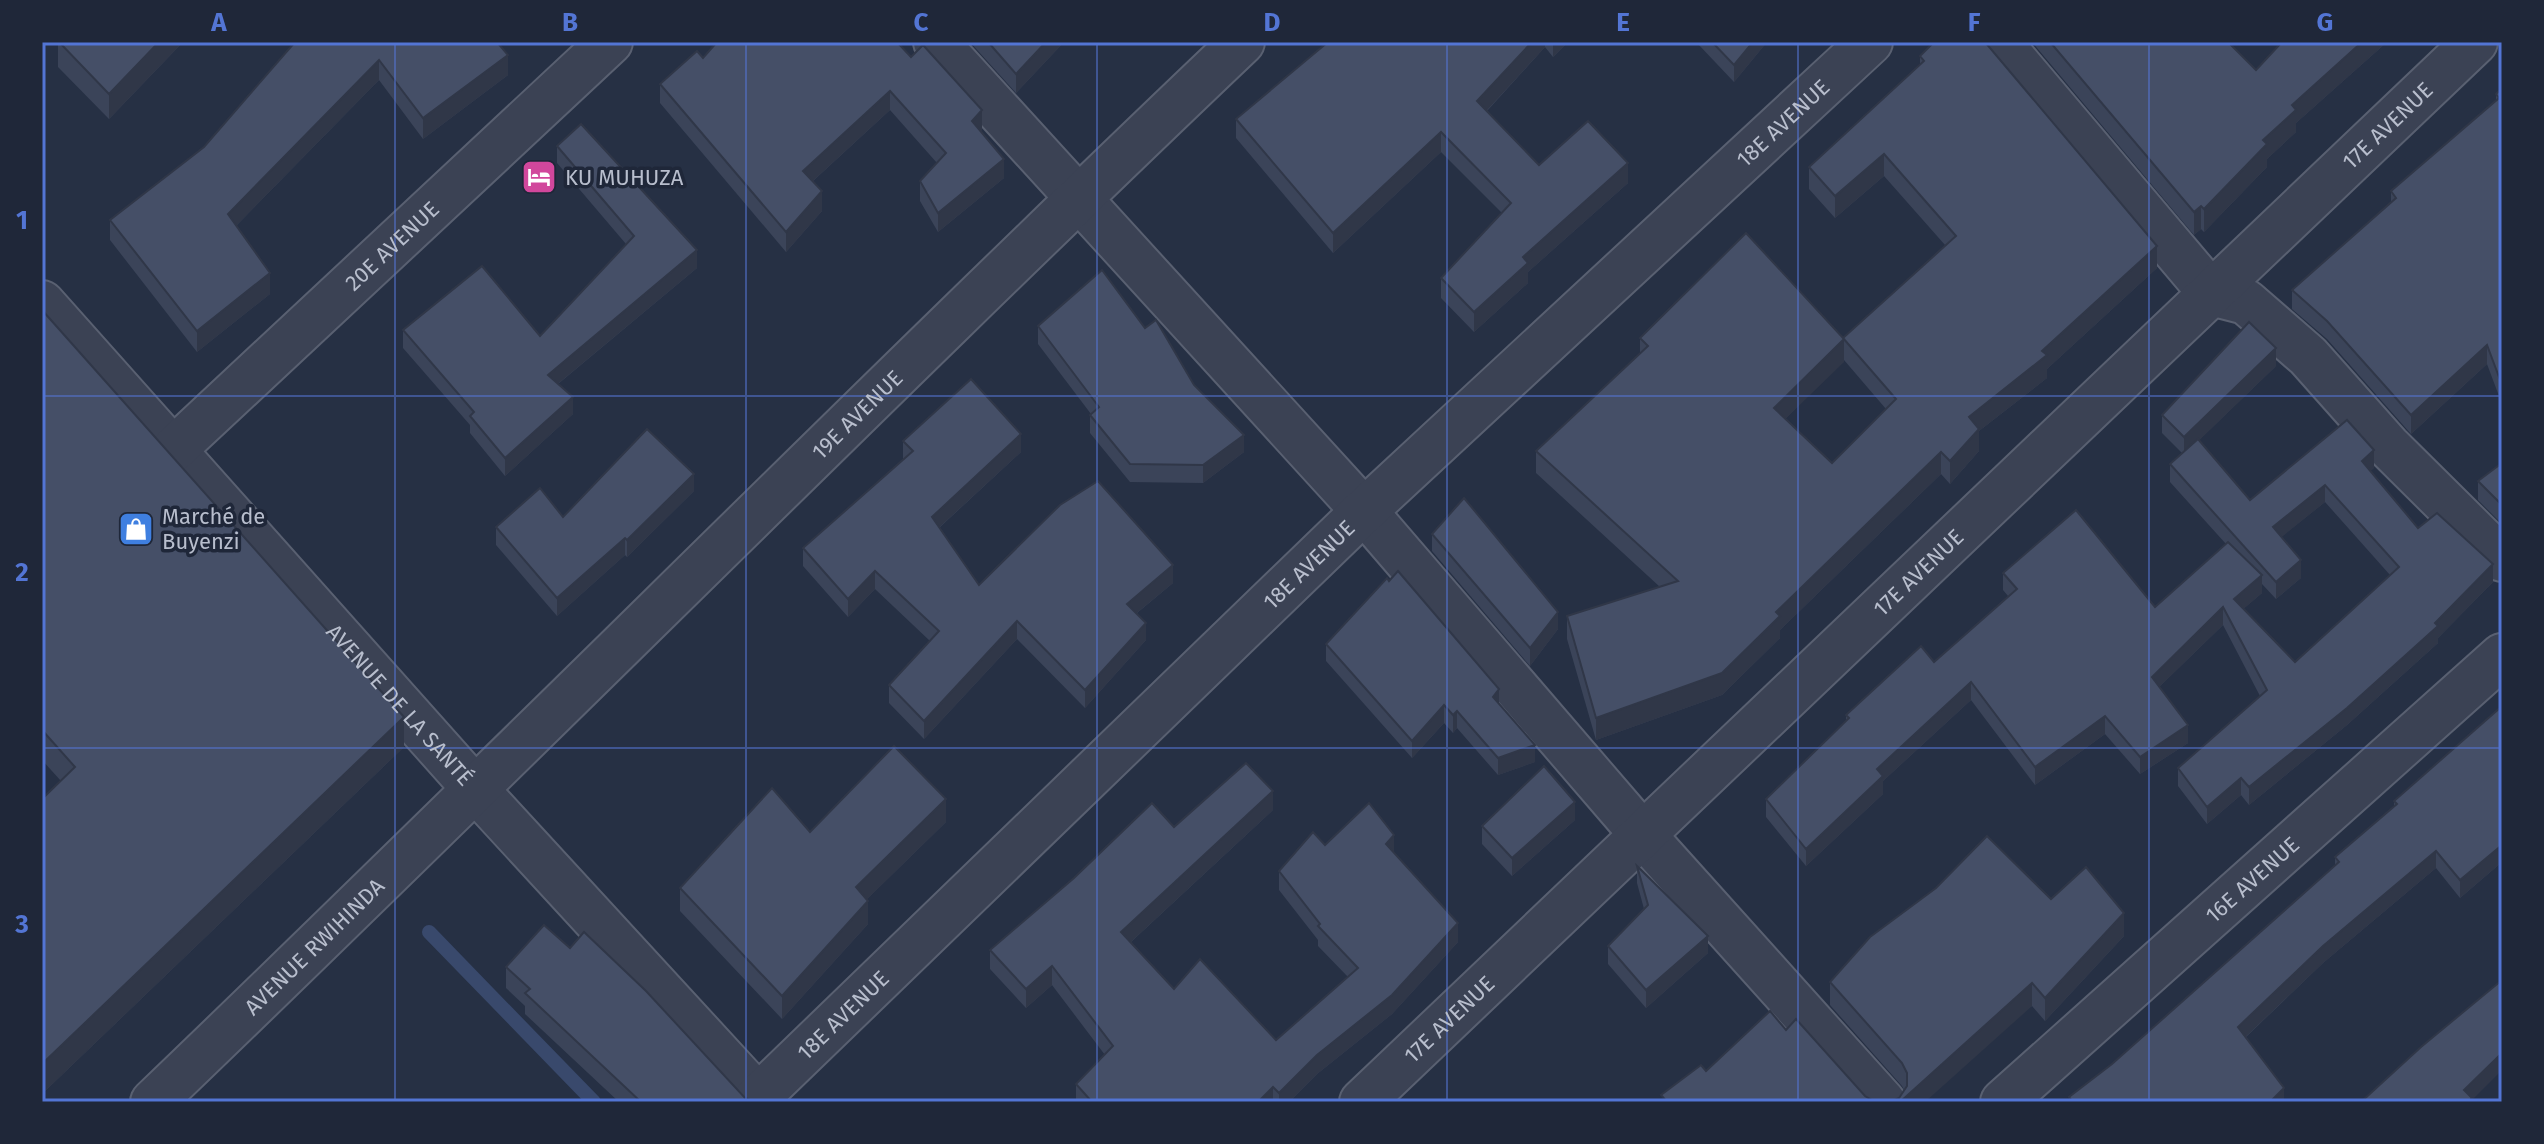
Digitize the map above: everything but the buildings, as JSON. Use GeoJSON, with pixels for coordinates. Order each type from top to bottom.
{"type":"FeatureCollection","features":[{"type":"Feature","properties":{"kind":"street","name":"20E AVENUE"},"geometry":{"type":"LineString","coordinates":[[174,449],[610,42]]}},
{"type":"Feature","properties":{"kind":"street"},"geometry":{"type":"LineString","coordinates":[[936,42],[1364,511],[1642,834],[1883,1102]]}},
{"type":"Feature","properties":{"kind":"street","name":"19E AVENUE"},"geometry":{"type":"LineString","coordinates":[[477,791],[1078,198],[1242,42]]}},
{"type":"Feature","properties":{"kind":"street","name":"18E AVENUE"},"geometry":{"type":"LineString","coordinates":[[760,1100],[1364,511],[1870,42]]}},
{"type":"Feature","properties":{"kind":"street"},"geometry":{"type":"LineString","coordinates":[[1999,42],[2211,293],[2246,302],[2308,356],[2388,446],[2502,559]]}},
{"type":"Feature","properties":{"kind":"street","name":"17E AVENUE"},"geometry":{"type":"LineString","coordinates":[[1362,1102],[2475,42]]}},
{"type":"Feature","properties":{"kind":"street","name":"AVENUE DE LA SANTÉ"},"geometry":{"type":"LineString","coordinates":[[42,303],[477,791],[760,1100]]}},
{"type":"Feature","properties":{"kind":"street","name":"16E AVENUE"},"geometry":{"type":"LineString","coordinates":[[2003,1102],[2502,656]]}},
{"type":"Feature","properties":{"kind":"street","name":"AVENUE RWIHINDA"},"geometry":{"type":"LineString","coordinates":[[153,1102],[477,791]]}},
{"type":"Feature","properties":{"kind":"waterway"},"geometry":{"type":"LineString","coordinates":[[429,932],[594,1102]]}},
{"type":"Feature","properties":{"kind":"place","name":"KU MUHUZA"},"geometry":{"type":"Point","coordinates":[539,177]}},
{"type":"Feature","properties":{"kind":"place","name":"Marché de Buyenzi"},"geometry":{"type":"Point","coordinates":[136,529]}}]}
